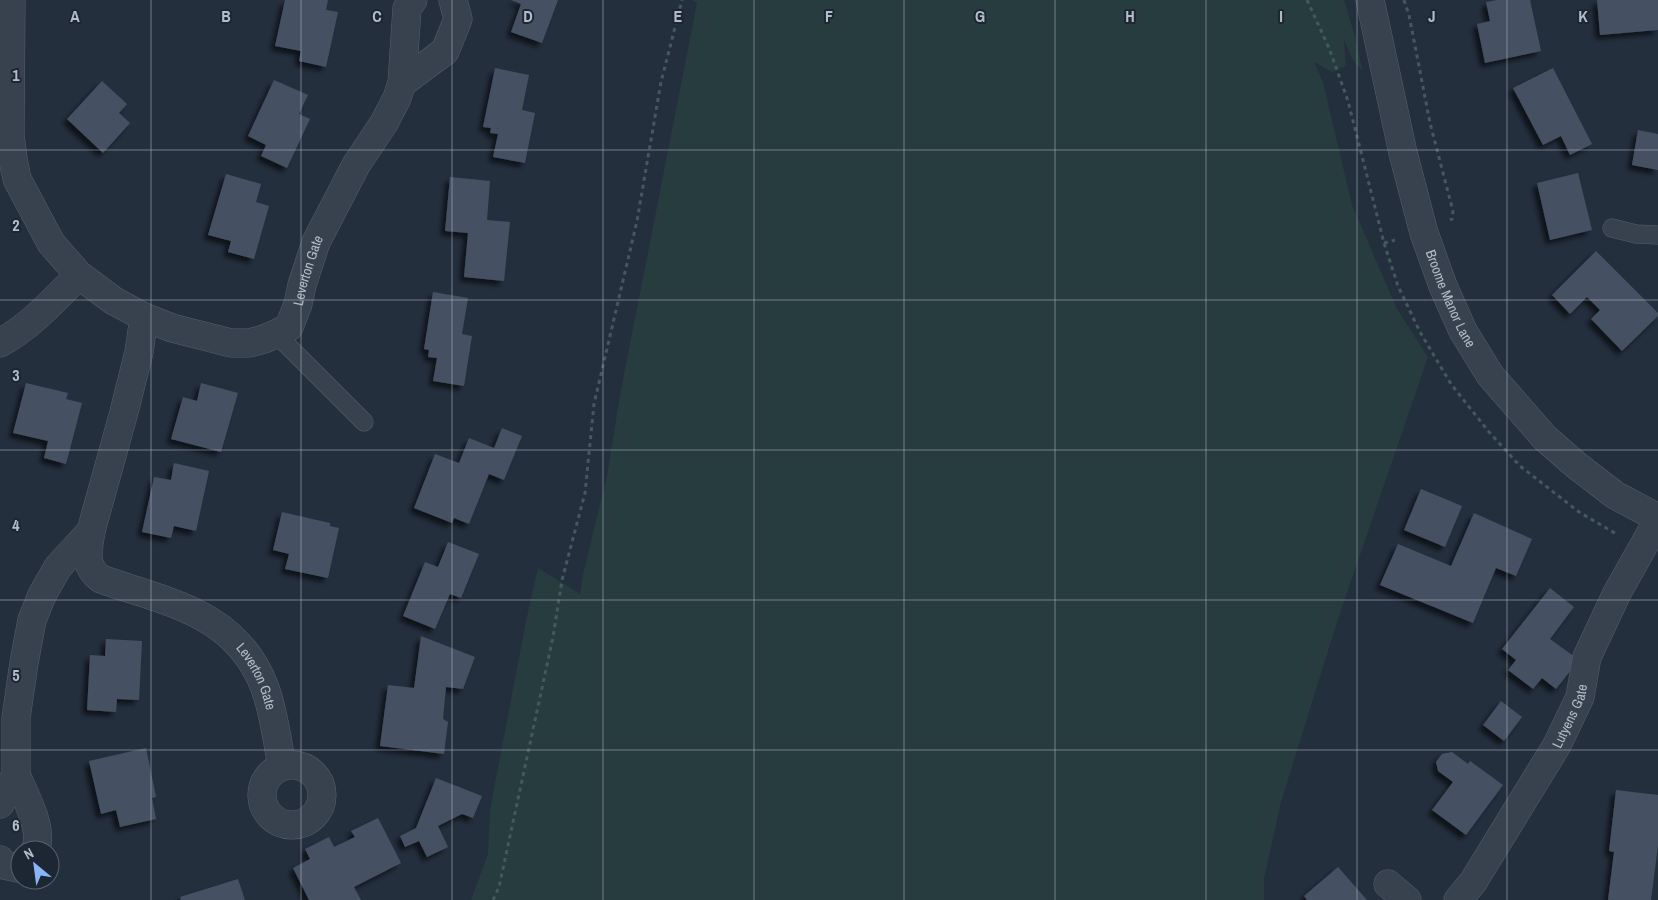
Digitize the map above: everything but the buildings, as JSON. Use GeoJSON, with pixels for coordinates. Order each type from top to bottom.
{"type":"FeatureCollection","features":[{"type":"Feature","properties":{"kind":"street","name":"Leverton Gate"},"geometry":{"type":"LineString","coordinates":[[11,0],[10,134],[13,159],[9,179],[51,243],[79,275],[114,301],[144,317],[190,333],[231,343],[249,343],[276,334],[289,327],[298,304],[316,242],[356,165],[384,123],[397,98],[402,83],[407,8],[413,0]]}},
{"type":"Feature","properties":{"kind":"street"},"geometry":{"type":"LineString","coordinates":[[402,83],[445,50],[458,19],[453,0]]}},
{"type":"Feature","properties":{"kind":"street","name":"Broome Manor Lane"},"geometry":{"type":"LineString","coordinates":[[1370,0],[1403,153],[1424,233],[1443,286],[1463,332],[1490,375],[1545,438],[1615,495],[1658,519]]}},
{"type":"Feature","properties":{"kind":"street"},"geometry":{"type":"LineString","coordinates":[[0,342],[23,328],[39,315],[79,275]]}},
{"type":"Feature","properties":{"kind":"street","name":"Leverton Gate"},"geometry":{"type":"LineString","coordinates":[[144,317],[126,403],[91,531],[87,558],[93,573],[101,579],[189,609],[213,622],[229,634],[246,653],[266,690],[282,766]]}},
{"type":"Feature","properties":{"kind":"street","name":"Lutyens Gate"},"geometry":{"type":"LineString","coordinates":[[1458,900],[1473,882],[1557,745],[1580,697],[1587,657],[1617,593],[1658,519]]}},
{"type":"Feature","properties":{"kind":"street","name":"Leverton Gate"},"geometry":{"type":"LineString","coordinates":[[38,840],[37,828],[31,808],[16,775],[16,718],[24,663],[32,620],[42,595],[58,567],[91,531]]}},
{"type":"Feature","properties":{"kind":"street","name":"Leverton Gate"},"geometry":{"type":"LineString","coordinates":[[0,804],[16,775]]}},
{"type":"Feature","properties":{"kind":"lane"},"geometry":{"type":"LineString","coordinates":[[1612,228],[1636,234],[1658,235]]}},
{"type":"Feature","properties":{"kind":"lane"},"geometry":{"type":"LineString","coordinates":[[276,334],[364,422]]}},
{"type":"Feature","properties":{"kind":"path"},"geometry":{"type":"LineString","coordinates":[[493,900],[499,887],[512,829],[553,637],[562,580],[585,493],[594,404],[636,221],[662,82],[682,0]]}},
{"type":"Feature","properties":{"kind":"green space"},"geometry":{"type":"Polygon","coordinates":[[[692,0],[1344,0],[1356,40],[1362,70],[1354,62],[1344,40],[1346,66],[1332,72],[1314,62],[1323,82],[1352,205],[1397,309],[1428,357],[1337,622],[1281,802],[1264,879],[1264,900],[471,900],[488,854],[490,810],[538,568],[580,594],[607,476],[620,395],[697,3],[692,0]]]}}]}
